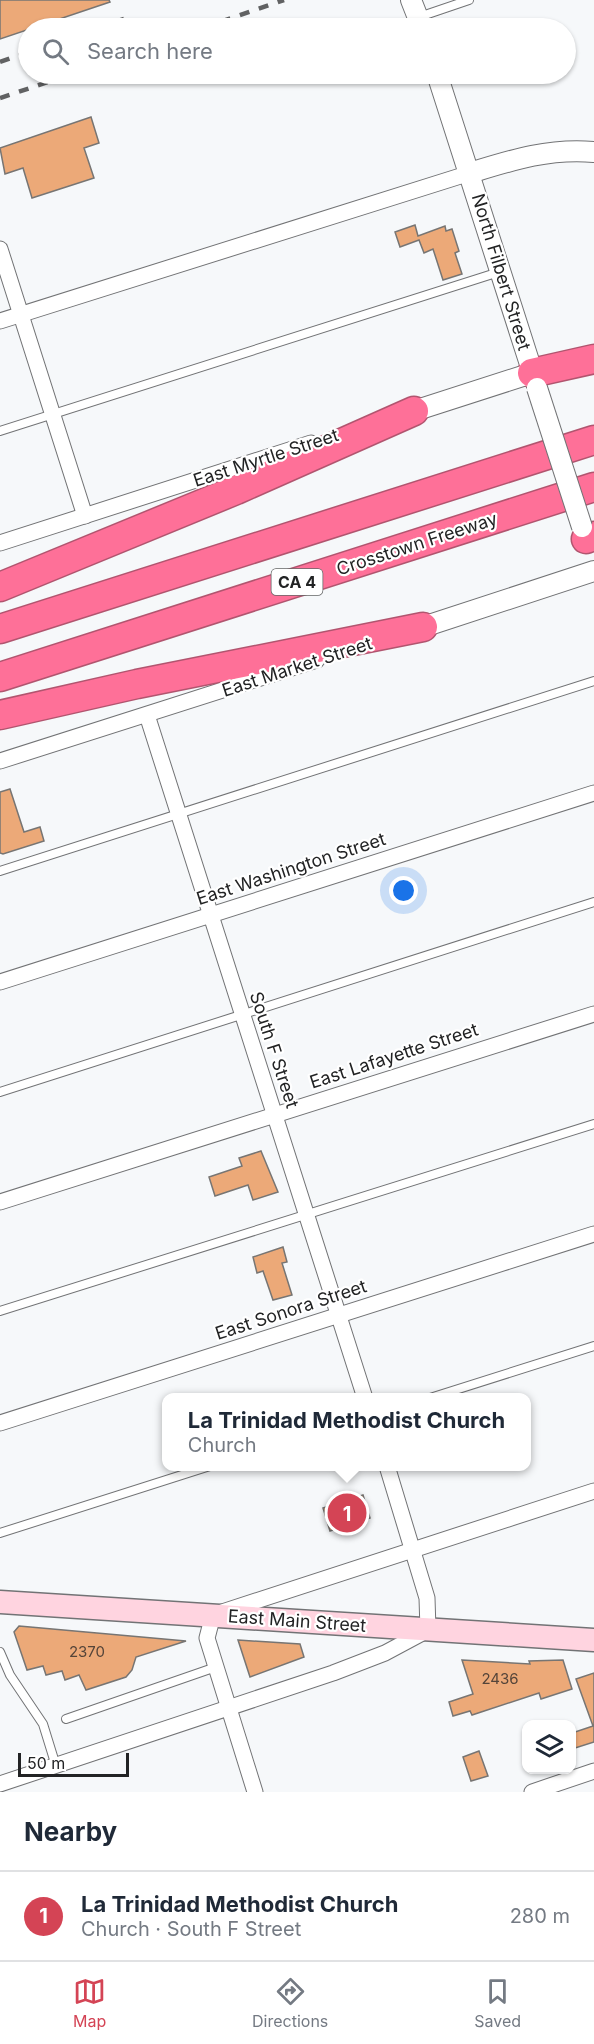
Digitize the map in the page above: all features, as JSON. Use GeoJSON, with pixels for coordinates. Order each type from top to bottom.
{"type":"FeatureCollection","features":[{"type":"Feature","properties":{"kind":"highway"},"geometry":{"type":"LineString","coordinates":[[535,380],[594,359]]}},
{"type":"Feature","properties":{"kind":"highway"},"geometry":{"type":"LineString","coordinates":[[0,587],[236,490],[414,411]]}},
{"type":"Feature","properties":{"kind":"highway","name":"CA 4"},"geometry":{"type":"LineString","coordinates":[[0,629],[594,440]]}},
{"type":"Feature","properties":{"kind":"highway","name":"Crosstown Freeway"},"geometry":{"type":"LineString","coordinates":[[0,677],[594,487]]}},
{"type":"Feature","properties":{"kind":"highway"},"geometry":{"type":"LineString","coordinates":[[0,715],[148,681],[423,627]]}},
{"type":"Feature","properties":{"kind":"main road","name":"East Main Street"},"geometry":{"type":"LineString","coordinates":[[0,1602],[594,1640]]}},
{"type":"Feature","properties":{"kind":"street","name":"North Filbert Street"},"geometry":{"type":"LineString","coordinates":[[440,84],[564,470],[587,534],[594,566]]}},
{"type":"Feature","properties":{"kind":"street"},"geometry":{"type":"LineString","coordinates":[[0,321],[531,154],[555,151],[594,152]]}},
{"type":"Feature","properties":{"kind":"street"},"geometry":{"type":"LineString","coordinates":[[0,249],[85,516]]}},
{"type":"Feature","properties":{"kind":"street","name":"East Myrtle Street"},"geometry":{"type":"LineString","coordinates":[[0,543],[414,411],[535,380]]}},
{"type":"Feature","properties":{"kind":"street","name":"East Market Street"},"geometry":{"type":"LineString","coordinates":[[0,761],[594,571]]}},
{"type":"Feature","properties":{"kind":"street","name":"South F Street"},"geometry":{"type":"LineString","coordinates":[[147,715],[363,1393]]}},
{"type":"Feature","properties":{"kind":"street","name":"East Washington Street"},"geometry":{"type":"LineString","coordinates":[[0,982],[594,793]]}},
{"type":"Feature","properties":{"kind":"street","name":"East Lafayette Street"},"geometry":{"type":"LineString","coordinates":[[0,1202],[594,1014]]}},
{"type":"Feature","properties":{"kind":"street","name":"East Sonora Street"},"geometry":{"type":"LineString","coordinates":[[0,1423],[594,1234]]}},
{"type":"Feature","properties":{"kind":"street"},"geometry":{"type":"LineString","coordinates":[[0,1784],[333,1673],[385,1653],[428,1630],[428,1598],[388,1471]]}},
{"type":"Feature","properties":{"kind":"street"},"geometry":{"type":"LineString","coordinates":[[255,1792],[207,1638],[213,1615],[594,1491]]}},
{"type":"Feature","properties":{"kind":"street"},"geometry":{"type":"LineString","coordinates":[[532,1792],[594,1771]]}},
{"type":"Feature","properties":{"kind":"lane"},"geometry":{"type":"LineString","coordinates":[[417,15],[469,0]]}},
{"type":"Feature","properties":{"kind":"lane"},"geometry":{"type":"LineString","coordinates":[[0,431],[501,271]]}},
{"type":"Feature","properties":{"kind":"lane"},"geometry":{"type":"LineString","coordinates":[[0,871],[594,681]]}},
{"type":"Feature","properties":{"kind":"lane"},"geometry":{"type":"LineString","coordinates":[[0,1092],[594,902]]}},
{"type":"Feature","properties":{"kind":"lane"},"geometry":{"type":"LineString","coordinates":[[0,1311],[594,1124]]}},
{"type":"Feature","properties":{"kind":"lane"},"geometry":{"type":"LineString","coordinates":[[446,1393],[594,1346]]}},
{"type":"Feature","properties":{"kind":"lane"},"geometry":{"type":"LineString","coordinates":[[0,1533],[197,1471]]}},
{"type":"Feature","properties":{"kind":"lane"},"geometry":{"type":"LineString","coordinates":[[0,1652],[10,1675],[44,1724],[56,1766]]}},
{"type":"Feature","properties":{"kind":"lane"},"geometry":{"type":"LineString","coordinates":[[66,1719],[216,1667]]}},
{"type":"Feature","properties":{"kind":"building"},"geometry":{"type":"Polygon","coordinates":[[[0,0],[109,0],[110,2],[62,18],[18,18],[18,33],[0,39],[0,0]]]}},
{"type":"Feature","properties":{"kind":"building"},"geometry":{"type":"Polygon","coordinates":[[[91,117],[99,143],[84,148],[94,178],[32,198],[23,168],[5,174],[0,148],[91,117]]]}},
{"type":"Feature","properties":{"kind":"building"},"geometry":{"type":"Polygon","coordinates":[[[415,225],[418,236],[445,226],[446,231],[452,229],[459,251],[455,253],[462,274],[443,280],[433,249],[424,253],[419,240],[400,247],[395,232],[415,225]]]}},
{"type":"Feature","properties":{"kind":"building"},"geometry":{"type":"Polygon","coordinates":[[[10,789],[24,832],[40,827],[44,841],[3,854],[0,853],[0,792],[10,789]]]}},
{"type":"Feature","properties":{"kind":"building"},"geometry":{"type":"Polygon","coordinates":[[[261,1151],[278,1192],[253,1200],[248,1185],[215,1196],[209,1177],[242,1166],[239,1158],[261,1151]]]}},
{"type":"Feature","properties":{"kind":"building"},"geometry":{"type":"Polygon","coordinates":[[[283,1247],[287,1262],[282,1263],[292,1295],[273,1300],[263,1271],[257,1273],[253,1257],[283,1247]]]}},
{"type":"Feature","properties":{"kind":"building"},"geometry":{"type":"Polygon","coordinates":[[[363,1495],[370,1518],[330,1531],[323,1508],[363,1495]]]}},
{"type":"Feature","properties":{"kind":"building"},"geometry":{"type":"Polygon","coordinates":[[[19,1626],[186,1641],[136,1657],[132,1670],[126,1677],[86,1690],[79,1675],[65,1680],[62,1671],[46,1675],[43,1666],[27,1670],[14,1632],[19,1626]]]}},
{"type":"Feature","properties":{"kind":"building"},"geometry":{"type":"Polygon","coordinates":[[[238,1640],[300,1644],[304,1657],[250,1677],[238,1640]]]}},
{"type":"Feature","properties":{"kind":"building"},"geometry":{"type":"Polygon","coordinates":[[[462,1660],[530,1664],[529,1661],[563,1660],[572,1689],[541,1699],[539,1693],[472,1715],[470,1711],[453,1716],[449,1702],[473,1694],[462,1660]]]}},
{"type":"Feature","properties":{"kind":"building"},"geometry":{"type":"Polygon","coordinates":[[[594,1673],[594,1742],[576,1748],[576,1732],[593,1726],[576,1679],[594,1673]]]}},
{"type":"Feature","properties":{"kind":"building"},"geometry":{"type":"Polygon","coordinates":[[[479,1751],[488,1776],[471,1781],[463,1757],[479,1751]]]}},
{"type":"Feature","properties":{"kind":"railway"},"geometry":{"type":"LineString","coordinates":[[231,18],[284,0]]}},
{"type":"Feature","properties":{"kind":"railway"},"geometry":{"type":"LineString","coordinates":[[0,62],[18,56]]}},
{"type":"Feature","properties":{"kind":"railway"},"geometry":{"type":"LineString","coordinates":[[0,98],[42,84]]}},
{"type":"Feature","properties":{"kind":"place","name":"La Trinidad Methodist Church"},"geometry":{"type":"Point","coordinates":[347,1513]}}]}
